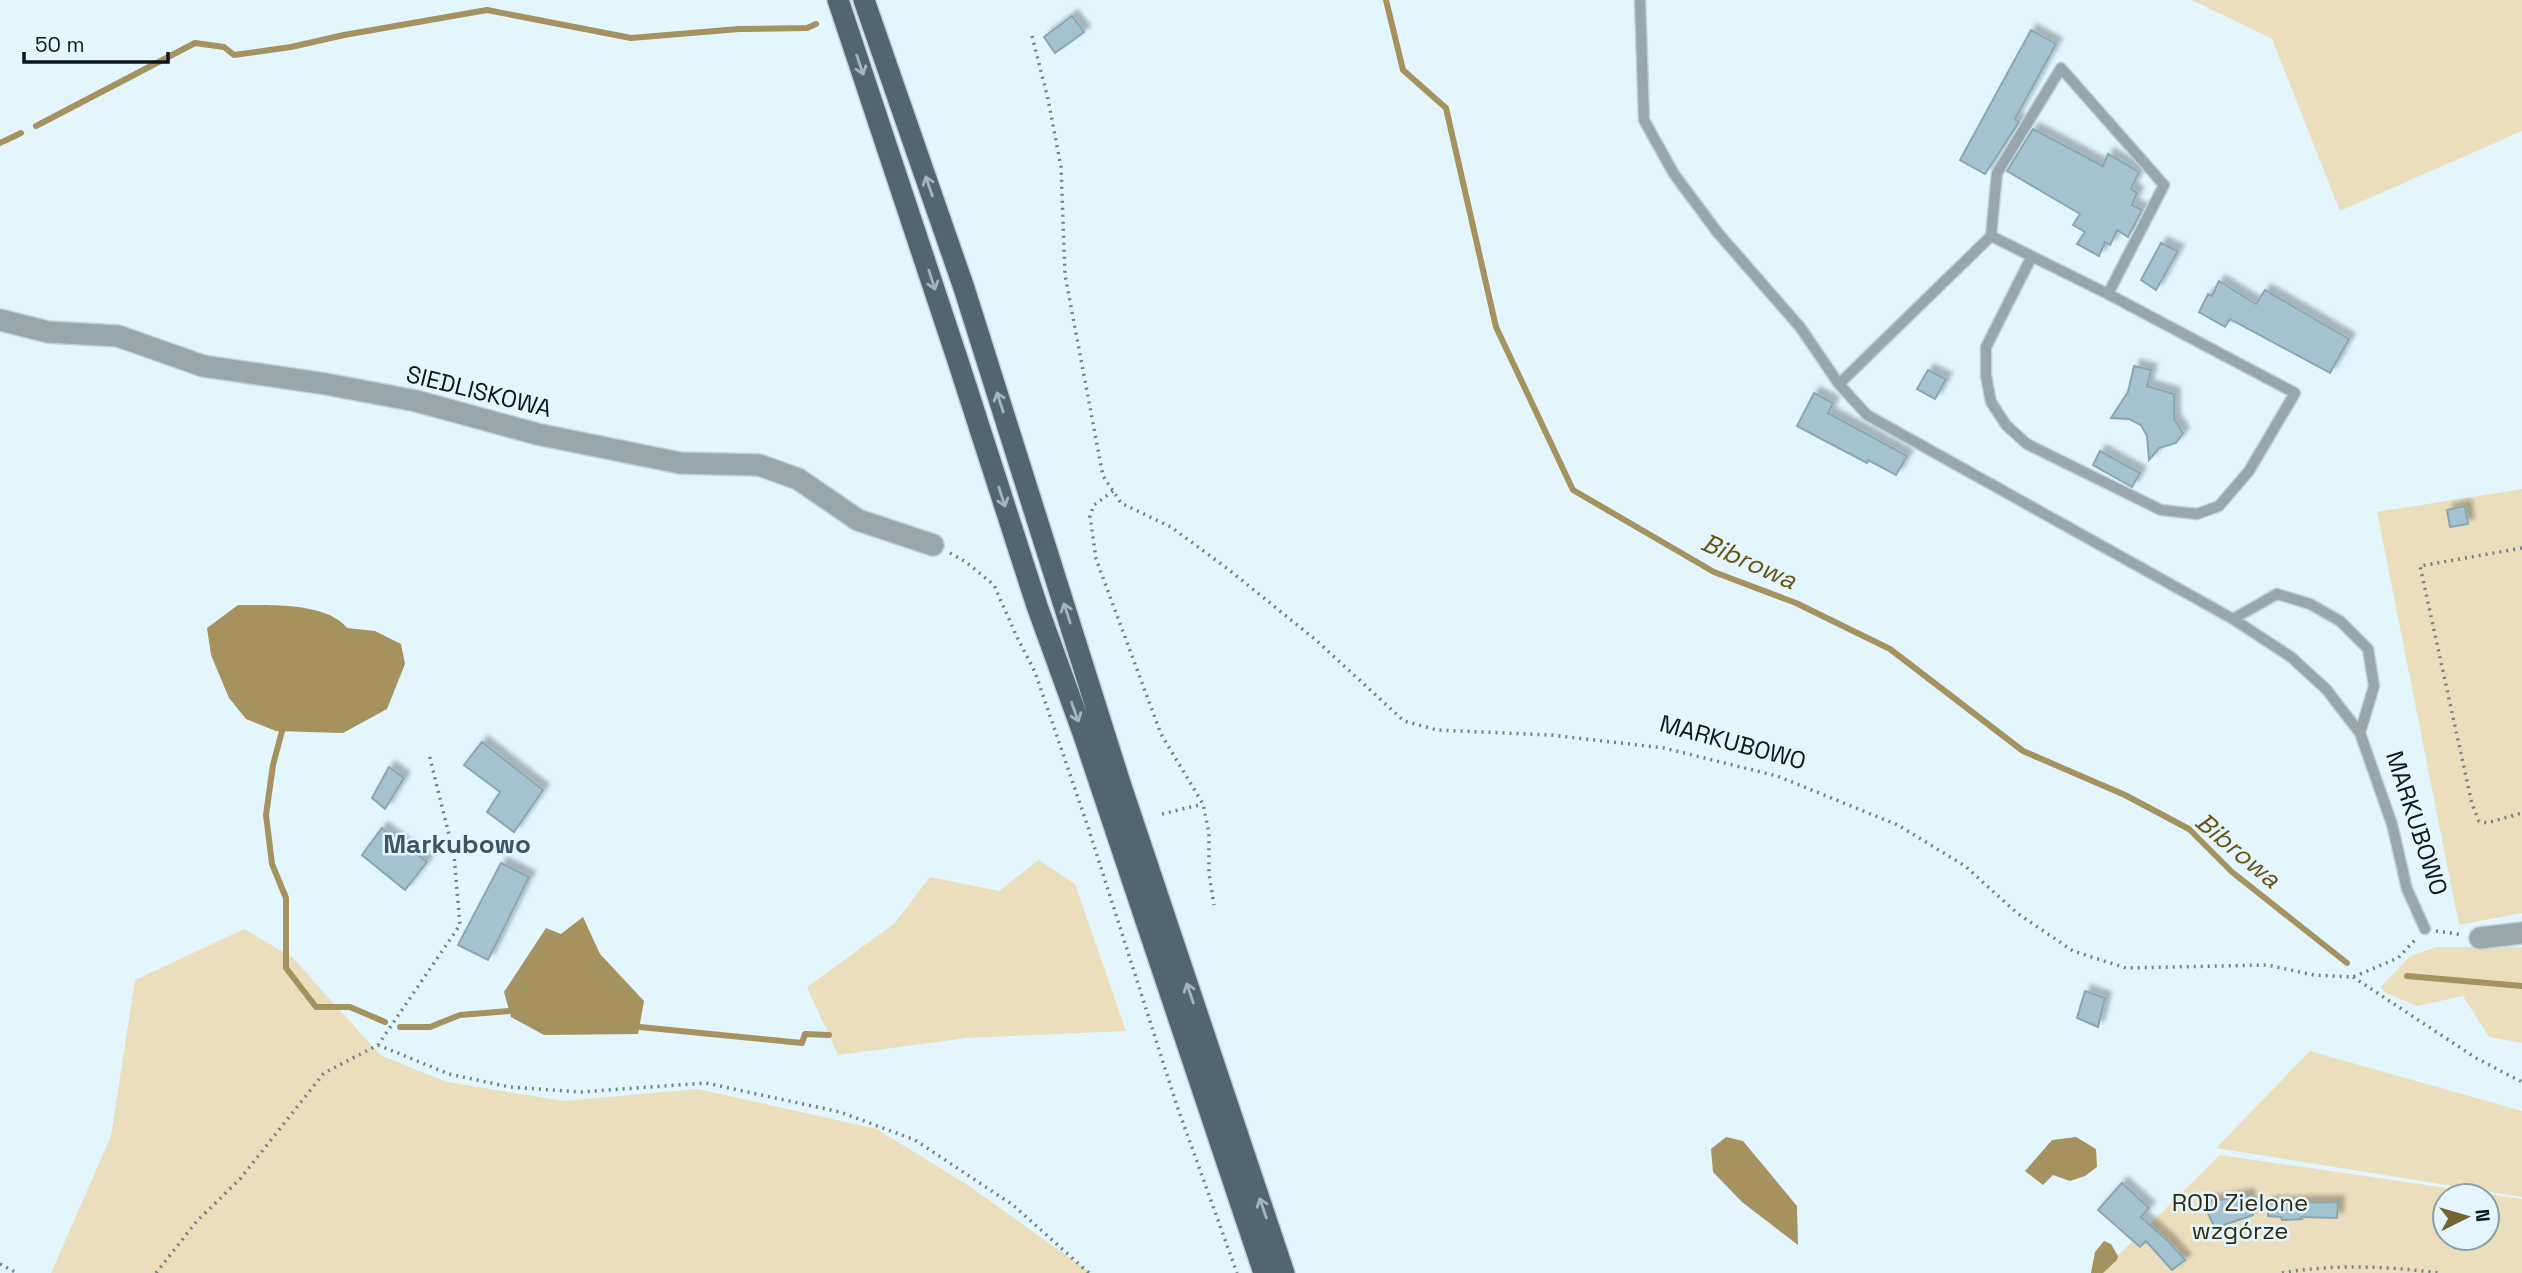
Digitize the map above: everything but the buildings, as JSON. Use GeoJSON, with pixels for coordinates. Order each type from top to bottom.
{"type":"FeatureCollection","features":[{"type":"Feature","properties":{"kind":"main road"},"geometry":{"type":"LineString","coordinates":[[838,0],[1033,595],[1092,759],[1264,1273]]}},
{"type":"Feature","properties":{"kind":"main road"},"geometry":{"type":"LineString","coordinates":[[864,0],[976,327],[1128,806],[1284,1273]]}},
{"type":"Feature","properties":{"kind":"main road"},"geometry":{"type":"LineString","coordinates":[[874,0],[894,83]]}},
{"type":"Feature","properties":{"kind":"street","name":"SIEDLISKOWA"},"geometry":{"type":"LineString","coordinates":[[0,320],[48,332],[118,336],[203,366],[326,384],[416,401],[537,434],[680,463],[759,465],[798,479],[858,520],[933,545]]}},
{"type":"Feature","properties":{"kind":"street"},"geometry":{"type":"LineString","coordinates":[[2480,938],[2522,933]]}},
{"type":"Feature","properties":{"kind":"lane","name":"MARKUBOWO"},"geometry":{"type":"LineString","coordinates":[[1640,0],[1644,120],[1674,174],[1718,233],[1800,327],[1839,384],[1867,415],[2233,619],[2291,657],[2326,689],[2360,733],[2392,824],[2407,889],[2425,929]]}},
{"type":"Feature","properties":{"kind":"lane"},"geometry":{"type":"LineString","coordinates":[[1839,384],[1991,236],[1997,173],[2061,68],[2164,185],[2108,294]]}},
{"type":"Feature","properties":{"kind":"lane"},"geometry":{"type":"LineString","coordinates":[[1991,236],[2032,256],[2108,294],[2295,393],[2249,471],[2219,506],[2197,514],[2161,510],[2027,444],[2006,425],[1991,402],[1986,376],[1986,347],[2032,256]]}},
{"type":"Feature","properties":{"kind":"lane","name":"MARKUBOWO"},"geometry":{"type":"LineString","coordinates":[[2233,619],[2277,594],[2310,604],[2340,621],[2368,649],[2374,686],[2360,733]]}},
{"type":"Feature","properties":{"kind":"path"},"geometry":{"type":"LineString","coordinates":[[1032,36],[1061,167],[1065,275],[1103,475],[1114,491],[1094,505],[1090,516],[1096,559],[1161,734],[1203,804],[1209,833],[1209,874],[1214,905]]}},
{"type":"Feature","properties":{"kind":"path","name":"MARKUBOWO"},"geometry":{"type":"LineString","coordinates":[[1114,491],[1121,503],[1171,527],[1228,569],[1317,641],[1404,721],[1437,730],[1551,735],[1664,748],[1777,776],[1898,825],[1965,866],[2017,913],[2073,951],[2126,968],[2267,965],[2314,975],[2353,977],[2398,958],[2425,929],[2480,938]]}},
{"type":"Feature","properties":{"kind":"path"},"geometry":{"type":"LineString","coordinates":[[933,545],[966,562],[994,585],[1035,672],[1088,827],[1177,1106],[1237,1273]]}},
{"type":"Feature","properties":{"kind":"path"},"geometry":{"type":"LineString","coordinates":[[2522,548],[2420,566],[2472,804],[2479,821],[2487,823],[2522,813]]}},
{"type":"Feature","properties":{"kind":"path"},"geometry":{"type":"LineString","coordinates":[[156,1273],[197,1221],[240,1179],[324,1073],[378,1045],[460,925],[454,855],[429,754]]}},
{"type":"Feature","properties":{"kind":"path"},"geometry":{"type":"LineString","coordinates":[[1162,814],[1203,804]]}},
{"type":"Feature","properties":{"kind":"path"},"geometry":{"type":"LineString","coordinates":[[2353,977],[2476,1058],[2522,1082]]}},
{"type":"Feature","properties":{"kind":"path"},"geometry":{"type":"LineString","coordinates":[[378,1045],[449,1074],[510,1087],[581,1092],[706,1083],[840,1112],[915,1140],[1013,1205],[1089,1273]]}},
{"type":"Feature","properties":{"kind":"path"},"geometry":{"type":"LineString","coordinates":[[0,1264],[17,1273]]}},
{"type":"Feature","properties":{"kind":"path"},"geometry":{"type":"LineString","coordinates":[[2282,1273],[2311,1268],[2390,1266],[2439,1273]]}},
{"type":"Feature","properties":{"kind":"green space"},"geometry":{"type":"Polygon","coordinates":[[[2192,0],[2522,0],[2522,131],[2340,211],[2272,39],[2192,0]]]}},
{"type":"Feature","properties":{"kind":"green space"},"geometry":{"type":"Polygon","coordinates":[[[2522,489],[2522,913],[2459,925],[2377,512],[2522,489]]]}},
{"type":"Feature","properties":{"kind":"green space"},"geometry":{"type":"Polygon","coordinates":[[[1039,860],[1075,884],[1126,1031],[967,1038],[838,1055],[807,987],[894,924],[930,877],[999,891],[1039,860]]]}},
{"type":"Feature","properties":{"kind":"green space"},"geometry":{"type":"Polygon","coordinates":[[[244,929],[292,957],[380,1055],[447,1082],[564,1101],[698,1089],[877,1129],[969,1186],[1091,1273],[51,1273],[111,1136],[135,980],[244,929]]]}},
{"type":"Feature","properties":{"kind":"green space"},"geometry":{"type":"Polygon","coordinates":[[[2437,947],[2522,947],[2522,1043],[2489,1037],[2463,996],[2416,1006],[2384,992],[2381,987],[2410,956],[2437,947]]]}},
{"type":"Feature","properties":{"kind":"green space"},"geometry":{"type":"Polygon","coordinates":[[[2310,1051],[2522,1111],[2522,1197],[2501,1194],[2501,1182],[2431,1182],[2216,1148],[2310,1051]]]}},
{"type":"Feature","properties":{"kind":"green space","name":"ROD Zielone wzgórze"},"geometry":{"type":"Polygon","coordinates":[[[2220,1155],[2431,1186],[2431,1252],[2501,1252],[2501,1196],[2522,1199],[2522,1273],[2100,1273],[2220,1155]]]}},
{"type":"Feature","properties":{"kind":"shaded area"},"geometry":{"type":"Polygon","coordinates":[[[238,605],[281,605],[312,609],[326,613],[347,628],[375,631],[401,644],[405,664],[387,709],[343,733],[276,731],[246,719],[229,698],[211,655],[207,628],[238,605]]]}},
{"type":"Feature","properties":{"kind":"shaded area"},"geometry":{"type":"Polygon","coordinates":[[[583,917],[600,954],[644,1001],[638,1034],[544,1035],[511,1017],[504,992],[546,928],[561,934],[583,917]]]}},
{"type":"Feature","properties":{"kind":"shaded area"},"geometry":{"type":"Polygon","coordinates":[[[1726,1137],[1743,1141],[1797,1206],[1798,1245],[1742,1202],[1713,1172],[1711,1149],[1726,1137]]]}},
{"type":"Feature","properties":{"kind":"shaded area"},"geometry":{"type":"Polygon","coordinates":[[[2076,1137],[2096,1149],[2097,1167],[2085,1176],[2070,1181],[2053,1175],[2043,1185],[2025,1171],[2052,1140],[2076,1137]]]}},
{"type":"Feature","properties":{"kind":"shaded area"},"geometry":{"type":"Polygon","coordinates":[[[2104,1241],[2111,1244],[2118,1256],[2117,1260],[2103,1273],[2091,1273],[2095,1252],[2104,1241]]]}},
{"type":"Feature","properties":{"kind":"waterway","name":"Bibrowa"},"geometry":{"type":"LineString","coordinates":[[1386,0],[1403,70],[1446,108],[1496,327],[1573,490],[1714,572],[1796,603],[1890,649],[2023,751],[2125,795],[2189,829],[2232,872],[2347,963]]}},
{"type":"Feature","properties":{"kind":"waterway","name":"Bibrowa"},"geometry":{"type":"LineString","coordinates":[[36,126],[195,43],[224,47],[234,55],[291,47],[487,10],[631,38],[739,29],[807,28],[816,24]]}},
{"type":"Feature","properties":{"kind":"waterway","name":"Bibrowa"},"geometry":{"type":"LineString","coordinates":[[0,143],[21,133]]}},
{"type":"Feature","properties":{"kind":"waterway"},"geometry":{"type":"LineString","coordinates":[[282,731],[273,765],[266,815],[272,864],[286,898],[286,968],[316,1007],[350,1007],[385,1022]]}},
{"type":"Feature","properties":{"kind":"waterway","name":"Bibrowa"},"geometry":{"type":"LineString","coordinates":[[2407,976],[2522,986]]}},
{"type":"Feature","properties":{"kind":"waterway"},"geometry":{"type":"LineString","coordinates":[[400,1027],[430,1027],[460,1015],[509,1011]]}},
{"type":"Feature","properties":{"kind":"waterway"},"geometry":{"type":"LineString","coordinates":[[640,1027],[802,1043],[805,1034],[829,1035]]}},
{"type":"Feature","properties":{"kind":"district","name":"Markubowo"},"geometry":{"type":"Point","coordinates":[457,844]}}]}
